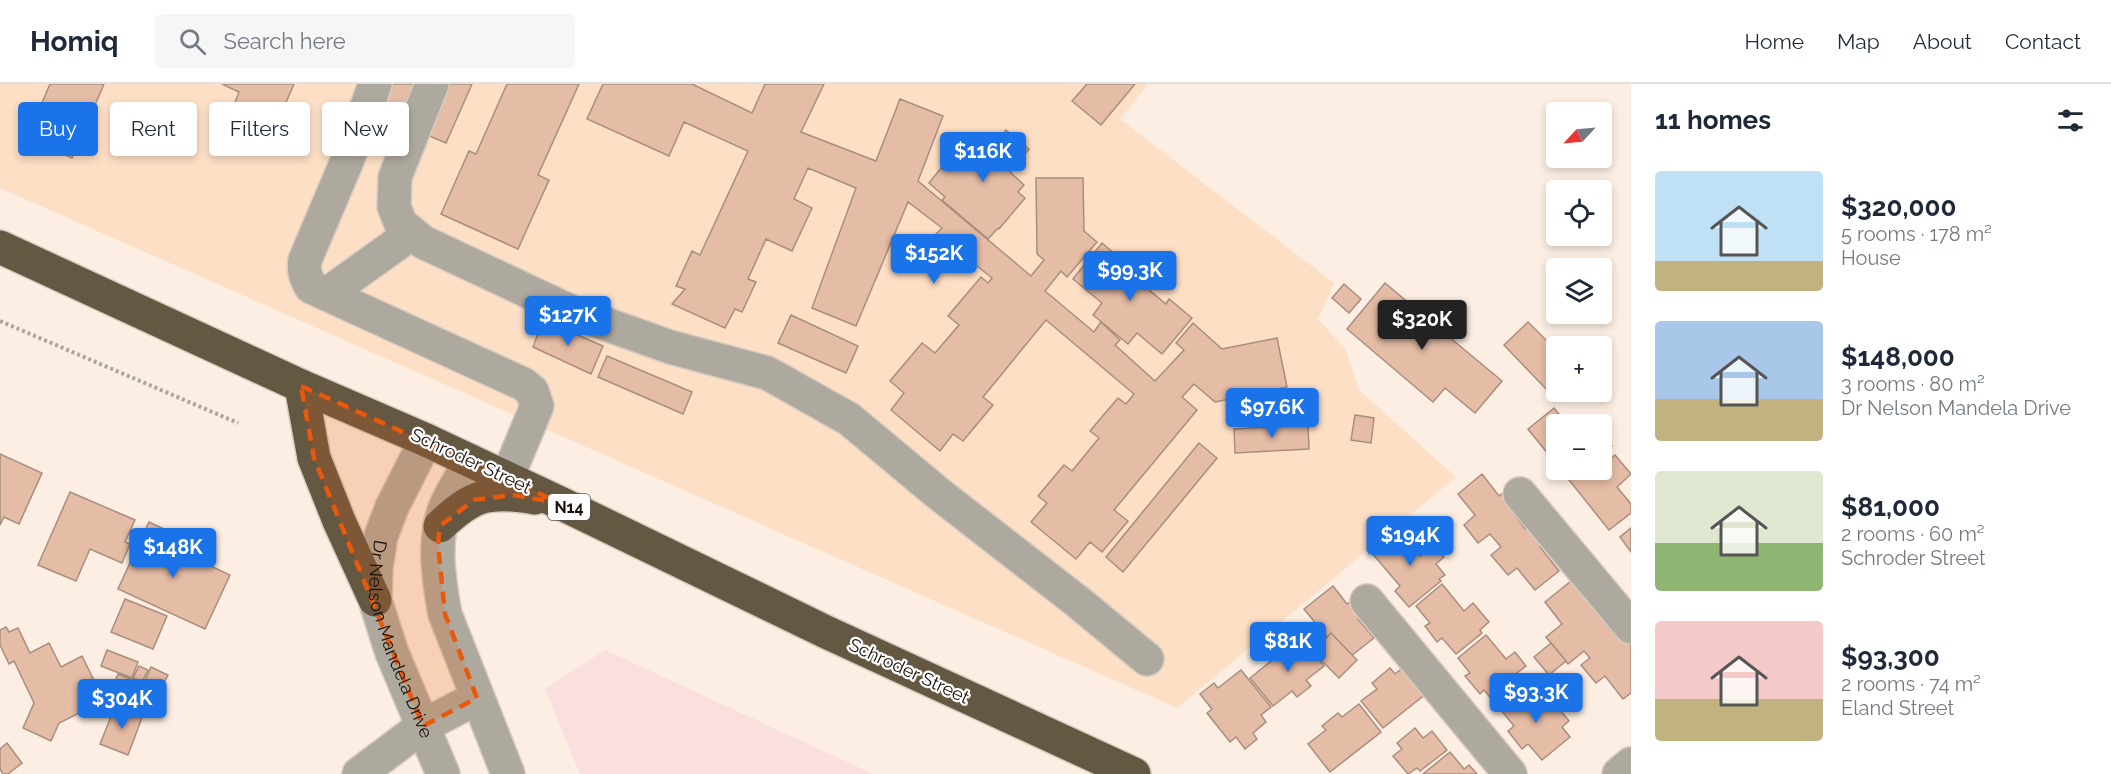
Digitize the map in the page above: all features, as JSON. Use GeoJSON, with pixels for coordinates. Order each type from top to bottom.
{"type":"FeatureCollection","features":[{"type":"Feature","properties":{"kind":"highway","name":"Schroder Street"},"geometry":{"type":"LineString","coordinates":[[0,247],[301,386],[426,440],[826,632],[1134,774]]}},
{"type":"Feature","properties":{"kind":"highway"},"geometry":{"type":"LineString","coordinates":[[301,386],[314,458],[339,521],[375,600]]}},
{"type":"Feature","properties":{"kind":"highway"},"geometry":{"type":"LineString","coordinates":[[440,526],[466,503],[486,496],[523,496],[560,503]]}},
{"type":"Feature","properties":{"kind":"street"},"geometry":{"type":"LineString","coordinates":[[375,84],[347,161],[305,260],[304,269],[311,287],[523,384],[532,391],[537,406],[507,478]]}},
{"type":"Feature","properties":{"kind":"street"},"geometry":{"type":"LineString","coordinates":[[432,84],[395,177],[394,207],[401,225],[423,243],[572,312],[670,347],[767,373],[849,419],[939,494],[1147,659]]}},
{"type":"Feature","properties":{"kind":"street"},"geometry":{"type":"LineString","coordinates":[[327,294],[412,233]]}},
{"type":"Feature","properties":{"kind":"street","name":"Dr Nelson Mandela Drive"},"geometry":{"type":"LineString","coordinates":[[426,440],[392,507],[381,536],[376,567],[375,600],[392,654],[443,774]]}},
{"type":"Feature","properties":{"kind":"street"},"geometry":{"type":"LineString","coordinates":[[471,461],[444,510],[440,526],[438,544],[441,591],[446,614],[508,774]]}},
{"type":"Feature","properties":{"kind":"street"},"geometry":{"type":"LineString","coordinates":[[1520,494],[1631,627]]}},
{"type":"Feature","properties":{"kind":"street"},"geometry":{"type":"LineString","coordinates":[[1366,601],[1510,774]]}},
{"type":"Feature","properties":{"kind":"street"},"geometry":{"type":"LineString","coordinates":[[359,774],[423,726],[477,698]]}},
{"type":"Feature","properties":{"kind":"street"},"geometry":{"type":"LineString","coordinates":[[1619,774],[1631,764]]}},
{"type":"Feature","properties":{"kind":"path"},"geometry":{"type":"LineString","coordinates":[[0,321],[238,423]]}},
{"type":"Feature","properties":{"kind":"highlighted area"},"geometry":{"type":"Polygon","coordinates":[[[301,386],[560,503],[512,495],[474,500],[440,526],[438,544],[445,614],[477,698],[423,726],[314,458],[301,386]]]}},
{"type":"Feature","properties":{"kind":"shaded area"},"geometry":{"type":"Polygon","coordinates":[[[0,84],[1148,84],[1120,119],[1334,283],[1318,319],[1346,350],[1359,390],[1456,477],[1177,708],[0,188],[0,84]]]}},
{"type":"Feature","properties":{"kind":"shaded area"},"geometry":{"type":"Polygon","coordinates":[[[605,650],[873,774],[580,774],[545,689],[605,650]]]}},
{"type":"Feature","properties":{"kind":"building"},"geometry":{"type":"Polygon","coordinates":[[[50,84],[104,84],[96,102],[42,102],[50,84]]]}},
{"type":"Feature","properties":{"kind":"building"},"geometry":{"type":"Polygon","coordinates":[[[222,84],[294,84],[286,102],[235,102],[239,92],[222,84]]]}},
{"type":"Feature","properties":{"kind":"building"},"geometry":{"type":"Polygon","coordinates":[[[386,84],[415,84],[408,102],[379,102],[386,84]]]}},
{"type":"Feature","properties":{"kind":"building"},"geometry":{"type":"Polygon","coordinates":[[[447,84],[472,84],[446,143],[425,134],[447,84]]]}},
{"type":"Feature","properties":{"kind":"building"},"geometry":{"type":"Polygon","coordinates":[[[507,84],[579,84],[538,175],[549,180],[518,249],[441,214],[469,151],[476,154],[507,84]]]}},
{"type":"Feature","properties":{"kind":"building"},"geometry":{"type":"Polygon","coordinates":[[[603,84],[692,84],[752,113],[765,84],[824,84],[801,132],[876,161],[900,99],[943,116],[918,181],[1031,276],[1044,260],[1037,254],[1036,178],[1083,178],[1084,231],[1097,242],[1067,277],[1061,271],[1045,291],[1094,332],[1101,322],[1120,340],[1115,345],[1155,381],[1184,350],[1176,343],[1193,323],[1222,349],[1277,338],[1287,387],[1215,402],[1194,384],[1182,397],[1197,410],[1114,510],[1128,521],[1102,552],[1090,542],[1076,559],[1031,522],[1047,503],[1038,496],[1064,465],[1072,471],[1099,438],[1090,431],[1118,398],[1126,404],[1134,394],[1046,320],[983,397],[993,405],[963,441],[953,434],[940,451],[891,410],[904,393],[890,381],[922,343],[935,353],[959,325],[948,316],[981,277],[988,283],[992,278],[957,250],[946,260],[928,242],[942,228],[908,202],[856,326],[812,308],[856,188],[808,168],[794,199],[812,208],[792,251],[766,239],[748,279],[756,282],[742,312],[735,309],[725,328],[672,304],[685,289],[676,286],[692,251],[700,255],[748,151],[684,122],[669,156],[587,119],[603,84]]]}},
{"type":"Feature","properties":{"kind":"building"},"geometry":{"type":"Polygon","coordinates":[[[1087,84],[1135,84],[1101,125],[1072,101],[1087,84]]]}},
{"type":"Feature","properties":{"kind":"building"},"geometry":{"type":"Polygon","coordinates":[[[1006,130],[1029,149],[1010,172],[1024,185],[1018,192],[1025,198],[988,239],[942,200],[945,197],[929,183],[966,137],[986,154],[1006,130]]]}},
{"type":"Feature","properties":{"kind":"building"},"geometry":{"type":"Polygon","coordinates":[[[1102,243],[1128,265],[1125,270],[1166,304],[1169,299],[1192,318],[1162,354],[1137,333],[1128,344],[1093,315],[1102,303],[1073,279],[1102,243]]]}},
{"type":"Feature","properties":{"kind":"building"},"geometry":{"type":"Polygon","coordinates":[[[1385,283],[1423,315],[1421,318],[1439,334],[1442,331],[1502,381],[1475,413],[1445,388],[1433,402],[1347,329],[1385,283]]]}},
{"type":"Feature","properties":{"kind":"building"},"geometry":{"type":"Polygon","coordinates":[[[1344,284],[1361,299],[1349,313],[1332,298],[1344,284]]]}},
{"type":"Feature","properties":{"kind":"building"},"geometry":{"type":"Polygon","coordinates":[[[791,315],[858,346],[846,373],[778,343],[791,315]]]}},
{"type":"Feature","properties":{"kind":"building"},"geometry":{"type":"Polygon","coordinates":[[[543,320],[603,346],[591,374],[533,347],[543,320]]]}},
{"type":"Feature","properties":{"kind":"building"},"geometry":{"type":"Polygon","coordinates":[[[1528,322],[1546,340],[1546,389],[1504,345],[1528,322]]]}},
{"type":"Feature","properties":{"kind":"building"},"geometry":{"type":"Polygon","coordinates":[[[607,356],[692,392],[683,414],[598,377],[607,356]]]}},
{"type":"Feature","properties":{"kind":"building"},"geometry":{"type":"Polygon","coordinates":[[[1554,408],[1559,414],[1547,414],[1554,408]]]}},
{"type":"Feature","properties":{"kind":"building"},"geometry":{"type":"Polygon","coordinates":[[[1546,414],[1546,451],[1528,429],[1546,414]]]}},
{"type":"Feature","properties":{"kind":"building"},"geometry":{"type":"Polygon","coordinates":[[[1355,415],[1374,418],[1371,443],[1351,440],[1355,415]]]}},
{"type":"Feature","properties":{"kind":"building"},"geometry":{"type":"Polygon","coordinates":[[[1308,425],[1309,449],[1235,453],[1234,429],[1308,425]]]}},
{"type":"Feature","properties":{"kind":"building"},"geometry":{"type":"Polygon","coordinates":[[[1199,443],[1217,458],[1123,572],[1106,557],[1199,443]]]}},
{"type":"Feature","properties":{"kind":"building"},"geometry":{"type":"Polygon","coordinates":[[[0,454],[42,473],[19,524],[4,517],[0,525],[0,454]]]}},
{"type":"Feature","properties":{"kind":"building"},"geometry":{"type":"Polygon","coordinates":[[[1615,455],[1631,474],[1617,487],[1631,504],[1631,513],[1609,530],[1569,480],[1612,480],[1612,458],[1615,455]]]}},
{"type":"Feature","properties":{"kind":"building"},"geometry":{"type":"Polygon","coordinates":[[[1482,474],[1499,496],[1504,492],[1518,511],[1514,514],[1525,529],[1531,524],[1546,543],[1540,547],[1559,571],[1535,590],[1517,568],[1508,575],[1491,555],[1501,547],[1490,534],[1478,543],[1464,525],[1475,515],[1458,494],[1482,474]]]}},
{"type":"Feature","properties":{"kind":"building"},"geometry":{"type":"Polygon","coordinates":[[[70,492],[135,520],[125,542],[130,544],[122,563],[90,549],[76,581],[38,565],[70,492]]]}},
{"type":"Feature","properties":{"kind":"building"},"geometry":{"type":"Polygon","coordinates":[[[149,522],[179,536],[171,553],[194,564],[196,559],[230,575],[205,629],[118,589],[149,522]]]}},
{"type":"Feature","properties":{"kind":"building"},"geometry":{"type":"Polygon","coordinates":[[[1631,528],[1631,552],[1620,537],[1631,528]]]}},
{"type":"Feature","properties":{"kind":"building"},"geometry":{"type":"Polygon","coordinates":[[[1399,530],[1420,556],[1434,544],[1444,557],[1436,564],[1445,575],[1439,579],[1441,581],[1409,607],[1395,591],[1400,586],[1372,553],[1399,530]]]}},
{"type":"Feature","properties":{"kind":"building"},"geometry":{"type":"Polygon","coordinates":[[[1571,581],[1591,605],[1594,603],[1609,621],[1606,624],[1616,636],[1620,633],[1631,646],[1631,693],[1623,699],[1605,676],[1596,683],[1581,665],[1590,658],[1584,651],[1568,664],[1546,637],[1562,624],[1545,602],[1571,581]]]}},
{"type":"Feature","properties":{"kind":"building"},"geometry":{"type":"Polygon","coordinates":[[[1442,584],[1464,611],[1473,603],[1489,622],[1480,630],[1482,633],[1456,654],[1442,638],[1437,642],[1425,626],[1430,623],[1416,606],[1442,584]]]}},
{"type":"Feature","properties":{"kind":"building"},"geometry":{"type":"Polygon","coordinates":[[[1333,586],[1347,604],[1354,599],[1366,613],[1358,619],[1374,638],[1346,660],[1304,609],[1333,586]]]}},
{"type":"Feature","properties":{"kind":"building"},"geometry":{"type":"Polygon","coordinates":[[[125,599],[167,616],[153,649],[111,632],[125,599]]]}},
{"type":"Feature","properties":{"kind":"building"},"geometry":{"type":"Polygon","coordinates":[[[6,627],[9,632],[18,628],[30,653],[49,643],[61,667],[82,656],[104,701],[59,723],[51,741],[23,728],[34,703],[14,661],[9,664],[0,645],[0,630],[6,627]]]}},
{"type":"Feature","properties":{"kind":"building"},"geometry":{"type":"Polygon","coordinates":[[[1331,633],[1357,660],[1339,678],[1313,652],[1331,633]]]}},
{"type":"Feature","properties":{"kind":"building"},"geometry":{"type":"Polygon","coordinates":[[[1486,635],[1506,659],[1515,652],[1526,666],[1517,673],[1527,685],[1499,708],[1484,690],[1480,694],[1465,676],[1470,673],[1458,658],[1486,635]]]}},
{"type":"Feature","properties":{"kind":"building"},"geometry":{"type":"Polygon","coordinates":[[[1301,637],[1324,666],[1306,680],[1311,686],[1297,697],[1292,691],[1273,706],[1250,678],[1301,637]]]}},
{"type":"Feature","properties":{"kind":"building"},"geometry":{"type":"Polygon","coordinates":[[[1551,643],[1566,661],[1549,675],[1534,657],[1551,643]]]}},
{"type":"Feature","properties":{"kind":"building"},"geometry":{"type":"Polygon","coordinates":[[[107,650],[138,662],[132,678],[101,666],[107,650]]]}},
{"type":"Feature","properties":{"kind":"building"},"geometry":{"type":"Polygon","coordinates":[[[1411,661],[1432,689],[1383,728],[1361,701],[1377,689],[1372,683],[1390,668],[1395,674],[1411,661]]]}},
{"type":"Feature","properties":{"kind":"building"},"geometry":{"type":"Polygon","coordinates":[[[139,666],[148,670],[142,682],[133,678],[139,666]]]}},
{"type":"Feature","properties":{"kind":"building"},"geometry":{"type":"Polygon","coordinates":[[[151,667],[168,675],[160,691],[144,683],[151,667]]]}},
{"type":"Feature","properties":{"kind":"building"},"geometry":{"type":"Polygon","coordinates":[[[1241,670],[1271,707],[1261,715],[1266,722],[1253,733],[1257,739],[1245,749],[1236,737],[1230,742],[1207,713],[1212,709],[1200,694],[1214,683],[1218,688],[1241,670]]]}},
{"type":"Feature","properties":{"kind":"building"},"geometry":{"type":"Polygon","coordinates":[[[118,674],[160,691],[150,715],[108,698],[118,674]]]}},
{"type":"Feature","properties":{"kind":"building"},"geometry":{"type":"Polygon","coordinates":[[[1529,687],[1549,712],[1557,706],[1569,721],[1562,727],[1570,737],[1542,760],[1528,744],[1522,749],[1508,731],[1514,726],[1501,710],[1529,687]]]}},
{"type":"Feature","properties":{"kind":"building"},"geometry":{"type":"Polygon","coordinates":[[[116,704],[143,715],[128,755],[100,744],[116,704]]]}},
{"type":"Feature","properties":{"kind":"building"},"geometry":{"type":"Polygon","coordinates":[[[1359,704],[1381,732],[1330,772],[1308,744],[1326,730],[1322,726],[1338,713],[1342,717],[1359,704]]]}},
{"type":"Feature","properties":{"kind":"building"},"geometry":{"type":"Polygon","coordinates":[[[1415,728],[1423,738],[1432,731],[1447,750],[1420,771],[1417,768],[1408,774],[1393,756],[1402,749],[1397,743],[1415,728]]]}},
{"type":"Feature","properties":{"kind":"building"},"geometry":{"type":"Polygon","coordinates":[[[7,743],[22,763],[8,774],[3,774],[0,769],[0,749],[7,743]]]}},
{"type":"Feature","properties":{"kind":"building"},"geometry":{"type":"Polygon","coordinates":[[[1450,752],[1464,769],[1469,765],[1477,774],[1423,774],[1450,752]]]}}]}
